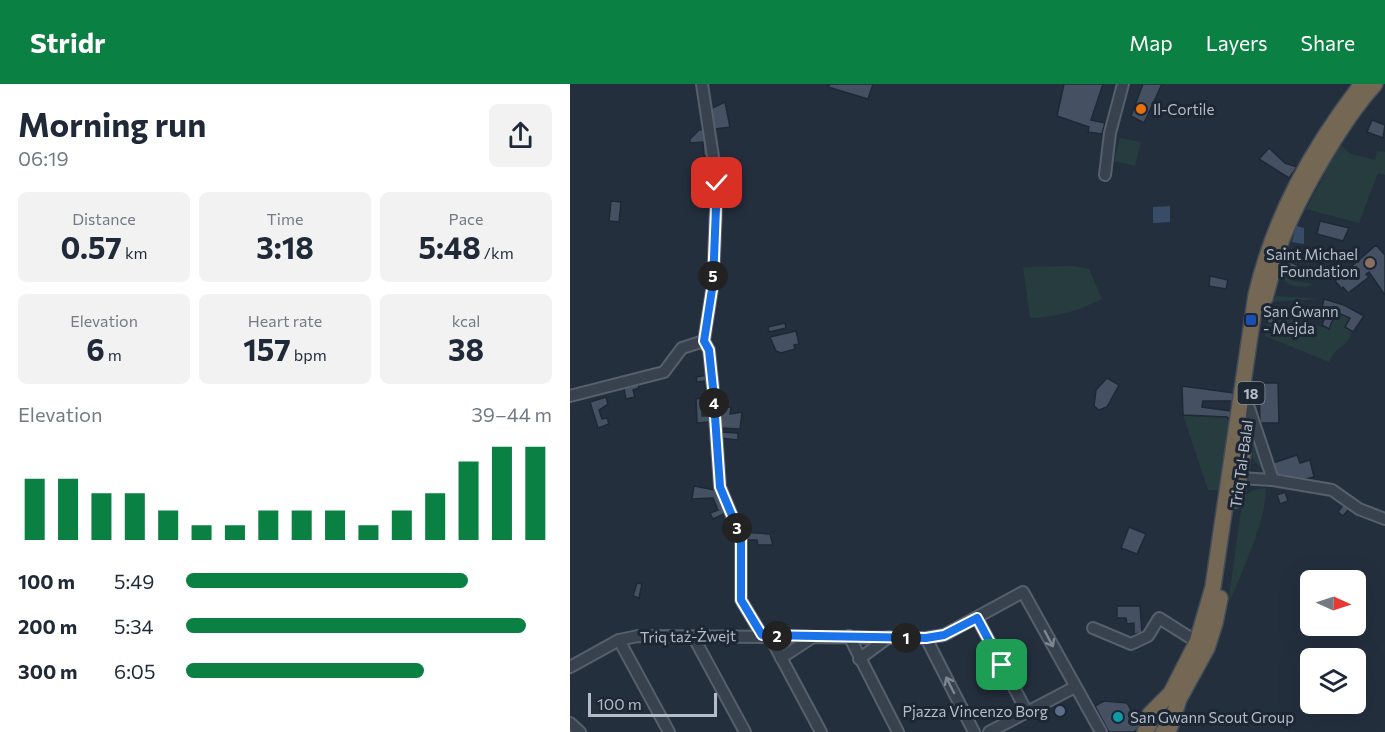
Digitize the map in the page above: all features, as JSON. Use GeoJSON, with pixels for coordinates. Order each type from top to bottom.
{"type":"FeatureCollection","features":[{"type":"Feature","properties":{"kind":"highway","name":"Triq Tal-Balal"},"geometry":{"type":"LineString","coordinates":[[1161,728],[1167,711],[1155,710],[1171,693],[1197,642],[1214,587],[1256,295],[1266,250],[1302,175],[1325,135],[1362,84]]}},
{"type":"Feature","properties":{"kind":"highway","name":"Triq Tal-Balal"},"geometry":{"type":"LineString","coordinates":[[1161,728],[1207,648],[1215,623],[1240,478],[1265,299],[1281,244],[1299,204],[1336,138],[1375,84]]}},
{"type":"Feature","properties":{"kind":"street"},"geometry":{"type":"LineString","coordinates":[[702,84],[711,129],[717,194],[713,283],[704,341],[709,350],[720,487],[741,537],[741,600],[781,658],[821,732]]}},
{"type":"Feature","properties":{"kind":"street"},"geometry":{"type":"LineString","coordinates":[[1105,175],[1110,133],[1123,84]]}},
{"type":"Feature","properties":{"kind":"street"},"geometry":{"type":"LineString","coordinates":[[570,396],[664,372],[681,348],[704,341]]}},
{"type":"Feature","properties":{"kind":"street"},"geometry":{"type":"LineString","coordinates":[[1249,408],[1273,480]]}},
{"type":"Feature","properties":{"kind":"street"},"geometry":{"type":"LineString","coordinates":[[1240,478],[1273,480],[1332,490],[1359,509],[1385,519]]}},
{"type":"Feature","properties":{"kind":"street","name":"Triq taż-Żwejt"},"geometry":{"type":"LineString","coordinates":[[570,667],[619,640],[638,636],[694,638],[766,635],[926,638],[944,635],[1023,592],[1075,687]]}},
{"type":"Feature","properties":{"kind":"street"},"geometry":{"type":"LineString","coordinates":[[977,618],[1027,712]]}},
{"type":"Feature","properties":{"kind":"street"},"geometry":{"type":"LineString","coordinates":[[1093,628],[1131,644],[1148,636],[1160,618],[1197,642]]}},
{"type":"Feature","properties":{"kind":"street"},"geometry":{"type":"LineString","coordinates":[[781,658],[813,636]]}},
{"type":"Feature","properties":{"kind":"street"},"geometry":{"type":"LineString","coordinates":[[849,636],[898,732]]}},
{"type":"Feature","properties":{"kind":"street"},"geometry":{"type":"LineString","coordinates":[[859,659],[889,637]]}},
{"type":"Feature","properties":{"kind":"street"},"geometry":{"type":"LineString","coordinates":[[694,638],[745,732]]}},
{"type":"Feature","properties":{"kind":"street"},"geometry":{"type":"LineString","coordinates":[[926,638],[974,732]]}},
{"type":"Feature","properties":{"kind":"street"},"geometry":{"type":"LineString","coordinates":[[619,640],[669,732]]}},
{"type":"Feature","properties":{"kind":"street"},"geometry":{"type":"LineString","coordinates":[[989,732],[1075,687],[1101,732]]}},
{"type":"Feature","properties":{"kind":"street"},"geometry":{"type":"LineString","coordinates":[[570,723],[580,732]]}},
{"type":"Feature","properties":{"kind":"green space"},"geometry":{"type":"Polygon","coordinates":[[[1120,138],[1141,142],[1135,166],[1114,161],[1120,138]]]}},
{"type":"Feature","properties":{"kind":"green space"},"geometry":{"type":"Polygon","coordinates":[[[1340,145],[1351,154],[1375,160],[1377,151],[1385,152],[1385,175],[1378,173],[1359,223],[1306,209],[1340,145]]]}},
{"type":"Feature","properties":{"kind":"green space"},"geometry":{"type":"Polygon","coordinates":[[[1073,266],[1089,269],[1102,299],[1067,313],[1030,318],[1023,267],[1073,266]]]}},
{"type":"Feature","properties":{"kind":"green space"},"geometry":{"type":"Polygon","coordinates":[[[1282,268],[1291,280],[1313,284],[1300,287],[1288,283],[1281,278],[1282,268]]]}},
{"type":"Feature","properties":{"kind":"green space"},"geometry":{"type":"Polygon","coordinates":[[[1277,296],[1321,299],[1270,302],[1277,296]]]}},
{"type":"Feature","properties":{"kind":"green space"},"geometry":{"type":"Polygon","coordinates":[[[1336,312],[1350,318],[1351,335],[1329,362],[1265,336],[1268,318],[1301,321],[1329,329],[1336,312]]]}},
{"type":"Feature","properties":{"kind":"green space"},"geometry":{"type":"Polygon","coordinates":[[[1183,415],[1227,417],[1229,429],[1221,490],[1208,490],[1183,415]]]}},
{"type":"Feature","properties":{"kind":"green space"},"geometry":{"type":"Polygon","coordinates":[[[1253,430],[1266,472],[1256,463],[1252,454],[1253,430]]]}},
{"type":"Feature","properties":{"kind":"green space"},"geometry":{"type":"Polygon","coordinates":[[[1266,488],[1258,530],[1228,604],[1242,503],[1251,491],[1266,488]]]}},
{"type":"Feature","properties":{"kind":"water"},"geometry":{"type":"Polygon","coordinates":[[[1170,206],[1170,222],[1153,223],[1153,207],[1170,206]]]}},
{"type":"Feature","properties":{"kind":"water"},"geometry":{"type":"Polygon","coordinates":[[[1296,226],[1304,228],[1304,244],[1292,242],[1296,226]]]}},
{"type":"Feature","properties":{"kind":"building"},"geometry":{"type":"Polygon","coordinates":[[[830,84],[873,84],[868,99],[828,87],[830,84]]]}},
{"type":"Feature","properties":{"kind":"building"},"geometry":{"type":"Polygon","coordinates":[[[1064,84],[1103,84],[1091,120],[1105,123],[1102,134],[1088,132],[1089,127],[1057,116],[1064,84]]]}},
{"type":"Feature","properties":{"kind":"building","name":"Il-Cortile"},"geometry":{"type":"Polygon","coordinates":[[[1143,84],[1162,84],[1144,123],[1131,116],[1143,84]]]}},
{"type":"Feature","properties":{"kind":"building"},"geometry":{"type":"Polygon","coordinates":[[[725,102],[730,127],[715,129],[710,109],[725,102]]]}},
{"type":"Feature","properties":{"kind":"building"},"geometry":{"type":"Polygon","coordinates":[[[1372,120],[1385,125],[1383,138],[1367,132],[1372,120]]]}},
{"type":"Feature","properties":{"kind":"building"},"geometry":{"type":"Polygon","coordinates":[[[706,129],[711,155],[704,156],[703,142],[690,143],[690,139],[699,130],[706,129]]]}},
{"type":"Feature","properties":{"kind":"building"},"geometry":{"type":"Polygon","coordinates":[[[1269,148],[1285,163],[1297,167],[1289,178],[1259,159],[1269,148]]]}},
{"type":"Feature","properties":{"kind":"building"},"geometry":{"type":"Polygon","coordinates":[[[611,201],[621,202],[619,222],[609,221],[611,201]]]}},
{"type":"Feature","properties":{"kind":"building"},"geometry":{"type":"Polygon","coordinates":[[[1320,221],[1349,228],[1343,241],[1317,234],[1320,221]]]}},
{"type":"Feature","properties":{"kind":"building","name":"Saint Michael Foundation"},"geometry":{"type":"Polygon","coordinates":[[[1376,245],[1385,255],[1385,295],[1369,272],[1366,274],[1369,277],[1348,293],[1343,287],[1342,289],[1335,281],[1376,245]]]}},
{"type":"Feature","properties":{"kind":"building"},"geometry":{"type":"Polygon","coordinates":[[[1287,261],[1300,266],[1296,279],[1286,275],[1287,261]]]}},
{"type":"Feature","properties":{"kind":"building"},"geometry":{"type":"Polygon","coordinates":[[[1210,276],[1228,280],[1226,289],[1209,286],[1210,276]]]}},
{"type":"Feature","properties":{"kind":"building"},"geometry":{"type":"Polygon","coordinates":[[[1324,299],[1344,305],[1364,316],[1353,332],[1345,327],[1350,318],[1336,312],[1329,329],[1322,325],[1328,310],[1322,308],[1324,299]]]}},
{"type":"Feature","properties":{"kind":"building"},"geometry":{"type":"Polygon","coordinates":[[[1269,312],[1279,313],[1275,324],[1267,323],[1269,312]]]}},
{"type":"Feature","properties":{"kind":"building"},"geometry":{"type":"Polygon","coordinates":[[[785,323],[786,328],[769,332],[768,327],[785,323]]]}},
{"type":"Feature","properties":{"kind":"building"},"geometry":{"type":"Polygon","coordinates":[[[796,331],[799,344],[794,345],[795,349],[781,353],[776,351],[770,337],[796,331]]]}},
{"type":"Feature","properties":{"kind":"building"},"geometry":{"type":"Polygon","coordinates":[[[709,375],[712,392],[706,392],[704,381],[697,382],[696,377],[709,375]]]}},
{"type":"Feature","properties":{"kind":"building"},"geometry":{"type":"Polygon","coordinates":[[[1107,378],[1119,385],[1107,407],[1099,410],[1094,406],[1096,390],[1107,378]]]}},
{"type":"Feature","properties":{"kind":"building"},"geometry":{"type":"Polygon","coordinates":[[[637,381],[639,388],[633,390],[635,397],[626,399],[623,385],[637,381]]]}},
{"type":"Feature","properties":{"kind":"building"},"geometry":{"type":"Polygon","coordinates":[[[1259,383],[1278,383],[1279,423],[1260,423],[1259,383]]]}},
{"type":"Feature","properties":{"kind":"building"},"geometry":{"type":"Polygon","coordinates":[[[1182,386],[1234,393],[1233,401],[1203,401],[1202,407],[1231,411],[1231,420],[1227,417],[1183,415],[1182,386]]]}},
{"type":"Feature","properties":{"kind":"building"},"geometry":{"type":"Polygon","coordinates":[[[706,392],[712,392],[712,422],[697,423],[696,399],[702,398],[702,416],[707,416],[706,392]]]}},
{"type":"Feature","properties":{"kind":"building"},"geometry":{"type":"Polygon","coordinates":[[[606,397],[608,404],[599,410],[602,419],[607,418],[609,424],[598,428],[590,402],[606,397]]]}},
{"type":"Feature","properties":{"kind":"building"},"geometry":{"type":"Polygon","coordinates":[[[731,407],[730,414],[742,412],[740,429],[720,428],[719,408],[731,407]]]}},
{"type":"Feature","properties":{"kind":"building"},"geometry":{"type":"Polygon","coordinates":[[[719,432],[738,433],[738,440],[719,438],[719,432]]]}},
{"type":"Feature","properties":{"kind":"building"},"geometry":{"type":"Polygon","coordinates":[[[1297,455],[1300,463],[1310,460],[1314,477],[1298,481],[1277,476],[1273,463],[1297,455]]]}},
{"type":"Feature","properties":{"kind":"building"},"geometry":{"type":"Polygon","coordinates":[[[694,486],[715,490],[726,513],[713,519],[710,513],[718,510],[713,498],[692,499],[694,486]]]}},
{"type":"Feature","properties":{"kind":"building"},"geometry":{"type":"Polygon","coordinates":[[[1285,492],[1288,501],[1280,504],[1277,495],[1285,492]]]}},
{"type":"Feature","properties":{"kind":"building"},"geometry":{"type":"Polygon","coordinates":[[[1343,505],[1349,509],[1343,516],[1338,512],[1343,505]]]}},
{"type":"Feature","properties":{"kind":"building"},"geometry":{"type":"Polygon","coordinates":[[[1129,527],[1146,534],[1137,554],[1121,548],[1129,527]]]}},
{"type":"Feature","properties":{"kind":"building"},"geometry":{"type":"Polygon","coordinates":[[[742,532],[770,534],[773,545],[758,545],[757,540],[744,540],[742,532]]]}},
{"type":"Feature","properties":{"kind":"building"},"geometry":{"type":"Polygon","coordinates":[[[637,583],[642,584],[639,598],[633,596],[637,583]]]}},
{"type":"Feature","properties":{"kind":"building"},"geometry":{"type":"Polygon","coordinates":[[[1117,606],[1140,606],[1142,633],[1134,634],[1134,623],[1127,624],[1126,618],[1117,618],[1117,606]]]}},
{"type":"Feature","properties":{"kind":"building","name":"San Gwann Scout Group"},"geometry":{"type":"Polygon","coordinates":[[[1104,701],[1127,703],[1140,727],[1134,732],[1109,732],[1095,706],[1104,701]]]}},
{"type":"Feature","properties":{"kind":"place","name":"Il-Cortile"},"geometry":{"type":"Point","coordinates":[1141,109]}},
{"type":"Feature","properties":{"kind":"place","name":"Saint Michael Foundation"},"geometry":{"type":"Point","coordinates":[1370,263]}},
{"type":"Feature","properties":{"kind":"place","name":"San Ġwann - Mejda"},"geometry":{"type":"Point","coordinates":[1251,320]}},
{"type":"Feature","properties":{"kind":"place","name":"Pjazza Vincenzo Borg"},"geometry":{"type":"Point","coordinates":[1060,711]}},
{"type":"Feature","properties":{"kind":"place","name":"San Gwann Scout Group"},"geometry":{"type":"Point","coordinates":[1118,717]}},
{"type":"Feature","properties":{"kind":"route"},"geometry":{"type":"LineString","coordinates":[[717,183],[717,216],[712,253],[713,283],[704,341],[709,350],[720,487],[741,537],[741,600],[747,614],[762,635],[926,638],[944,635],[977,618],[1002,665]]}}]}
